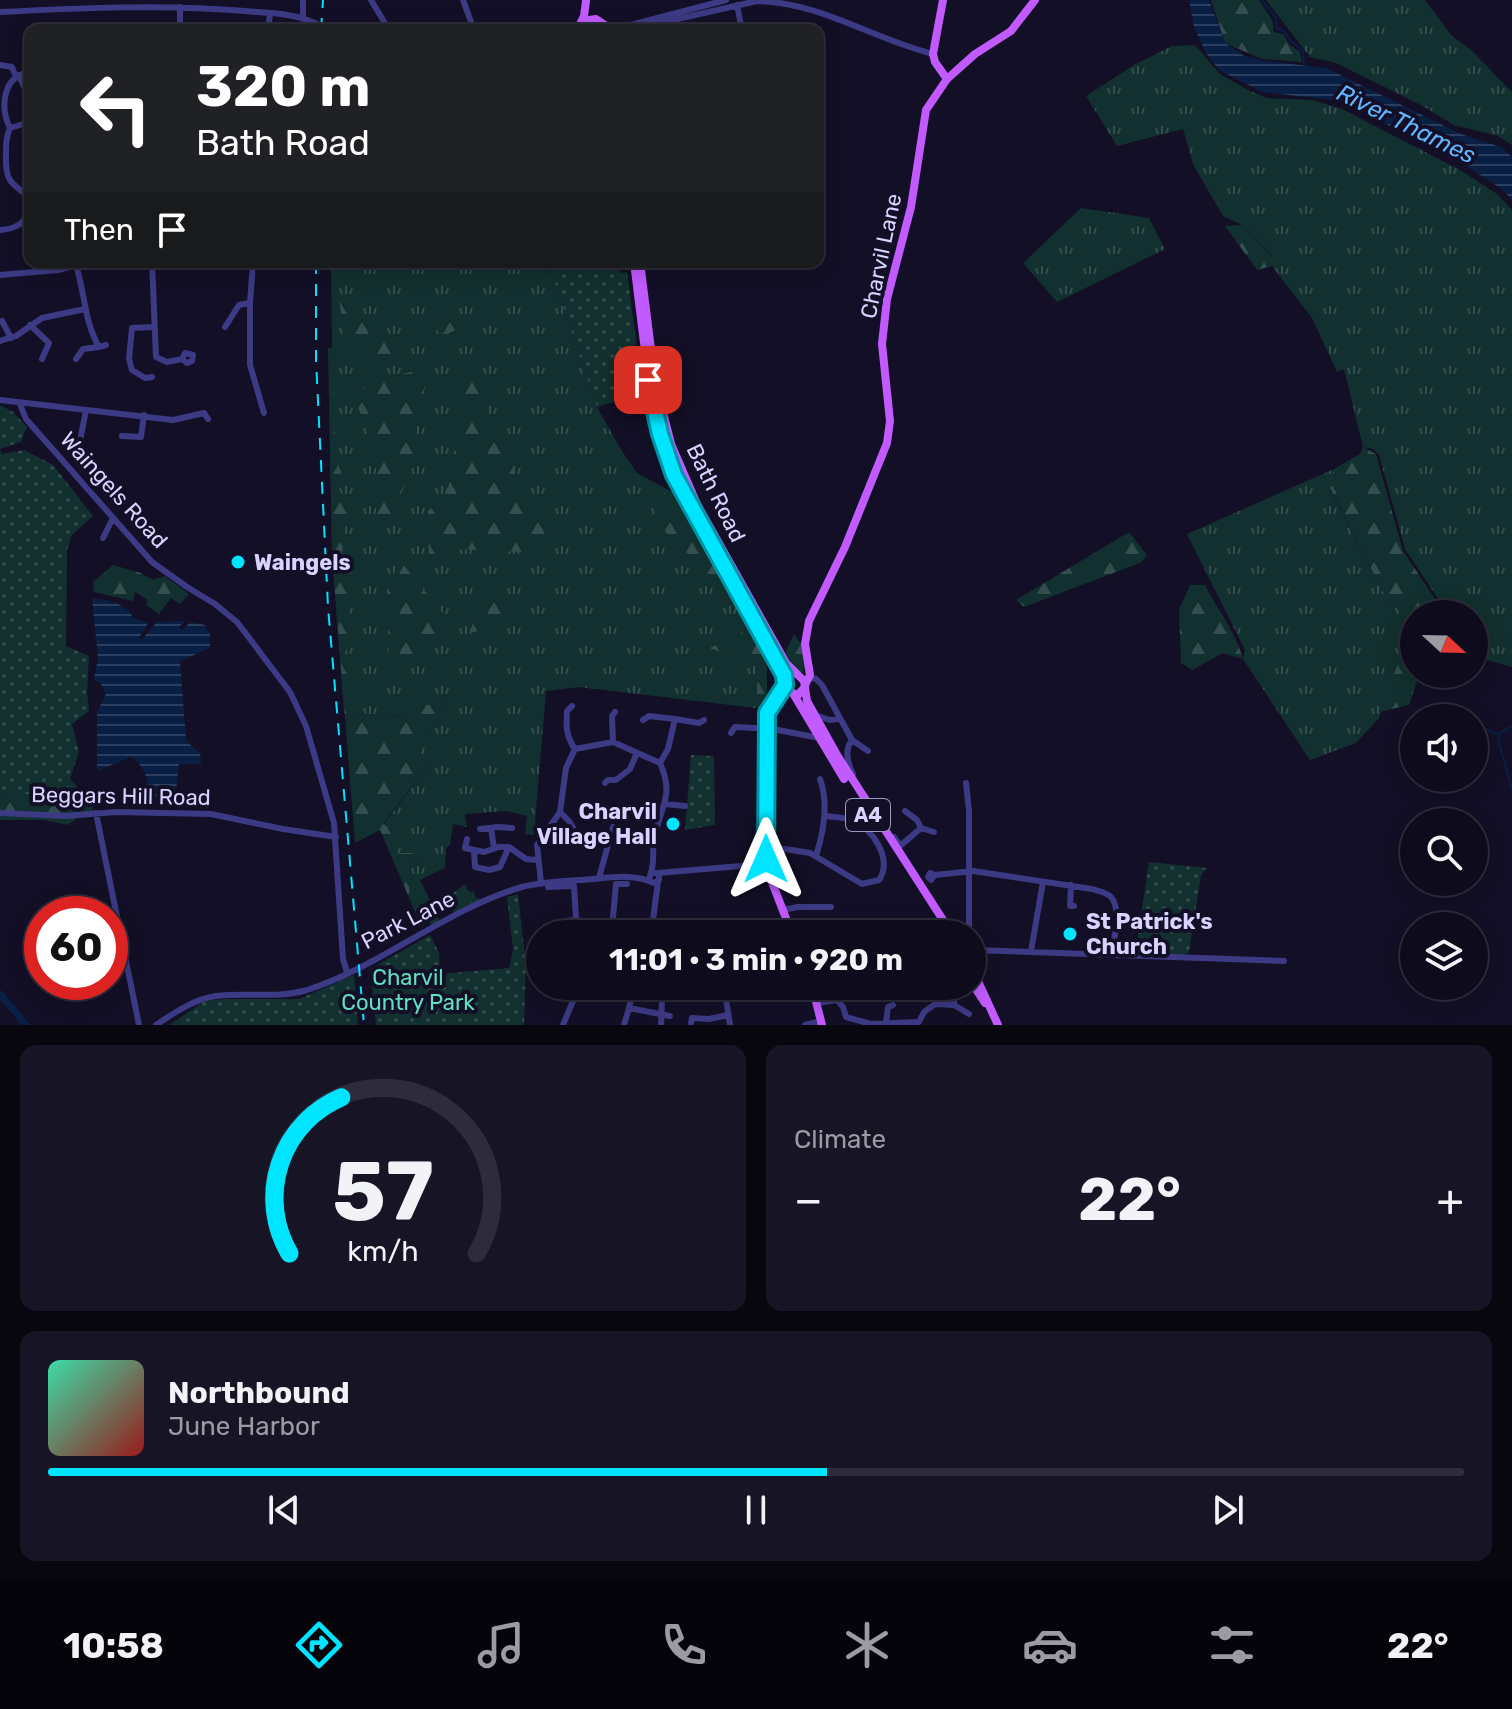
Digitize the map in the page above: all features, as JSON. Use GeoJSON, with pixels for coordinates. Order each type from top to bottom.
{"type":"FeatureCollection","features":[{"type":"Feature","properties":{"kind":"main road"},"geometry":{"type":"LineString","coordinates":[[943,0],[933,54],[947,79]]}},
{"type":"Feature","properties":{"kind":"main road","name":"Charvil Lane"},"geometry":{"type":"LineString","coordinates":[[804,678],[809,621],[845,547],[887,443],[890,421],[882,344],[887,299],[911,207],[926,110],[947,79],[975,54],[1011,31],[1035,0]]}},
{"type":"Feature","properties":{"kind":"main road"},"geometry":{"type":"LineString","coordinates":[[585,1],[596,19],[604,24]]}},
{"type":"Feature","properties":{"kind":"main road"},"geometry":{"type":"LineString","coordinates":[[580,24],[585,1]]}},
{"type":"Feature","properties":{"kind":"main road"},"geometry":{"type":"LineString","coordinates":[[582,21],[596,19]]}},
{"type":"Feature","properties":{"kind":"main road","name":"Bath Road"},"geometry":{"type":"LineString","coordinates":[[635,268],[650,389],[663,446],[684,496],[782,670],[792,695]]}},
{"type":"Feature","properties":{"kind":"main road","name":"Bath Road"},"geometry":{"type":"LineString","coordinates":[[641,268],[657,390],[677,458],[717,539],[786,663],[804,678]]}},
{"type":"Feature","properties":{"kind":"main road"},"geometry":{"type":"LineString","coordinates":[[776,698],[802,693],[804,678],[789,678],[786,684],[776,698],[767,713],[765,864],[786,920]]}},
{"type":"Feature","properties":{"kind":"main road","name":"A4"},"geometry":{"type":"LineString","coordinates":[[804,678],[807,701],[846,771],[943,920]]}},
{"type":"Feature","properties":{"kind":"main road","name":"A4"},"geometry":{"type":"LineString","coordinates":[[792,695],[816,737],[936,920]]}},
{"type":"Feature","properties":{"kind":"main road"},"geometry":{"type":"LineString","coordinates":[[986,999],[998,1025]]}},
{"type":"Feature","properties":{"kind":"main road"},"geometry":{"type":"LineString","coordinates":[[816,1000],[821,1023]]}},
{"type":"Feature","properties":{"kind":"main road"},"geometry":{"type":"LineString","coordinates":[[985,1000],[989,1006]]}},
{"type":"Feature","properties":{"kind":"street"},"geometry":{"type":"LineString","coordinates":[[4,0],[2,12],[156,4],[303,18],[317,24]]}},
{"type":"Feature","properties":{"kind":"street"},"geometry":{"type":"LineString","coordinates":[[45,10],[46,0]]}},
{"type":"Feature","properties":{"kind":"street"},"geometry":{"type":"LineString","coordinates":[[303,0],[303,18]]}},
{"type":"Feature","properties":{"kind":"street"},"geometry":{"type":"LineString","coordinates":[[371,0],[385,24]]}},
{"type":"Feature","properties":{"kind":"street"},"geometry":{"type":"LineString","coordinates":[[463,0],[472,24]]}},
{"type":"Feature","properties":{"kind":"street"},"geometry":{"type":"LineString","coordinates":[[647,24],[731,3],[778,1],[807,8],[902,47],[933,54]]}},
{"type":"Feature","properties":{"kind":"street"},"geometry":{"type":"LineString","coordinates":[[649,24],[681,19],[731,3]]}},
{"type":"Feature","properties":{"kind":"street"},"geometry":{"type":"LineString","coordinates":[[731,3],[740,24]]}},
{"type":"Feature","properties":{"kind":"street"},"geometry":{"type":"LineString","coordinates":[[180,7],[180,24]]}},
{"type":"Feature","properties":{"kind":"street"},"geometry":{"type":"LineString","coordinates":[[269,24],[270,14]]}},
{"type":"Feature","properties":{"kind":"street"},"geometry":{"type":"LineString","coordinates":[[681,19],[682,24]]}},
{"type":"Feature","properties":{"kind":"street"},"geometry":{"type":"LineString","coordinates":[[0,65],[12,67],[24,87]]}},
{"type":"Feature","properties":{"kind":"street"},"geometry":{"type":"LineString","coordinates":[[10,128],[3,119],[1,99],[9,81],[24,74]]}},
{"type":"Feature","properties":{"kind":"street"},"geometry":{"type":"LineString","coordinates":[[24,124],[10,128],[6,137],[6,174],[11,183],[24,193]]}},
{"type":"Feature","properties":{"kind":"street"},"geometry":{"type":"LineString","coordinates":[[0,230],[24,225]]}},
{"type":"Feature","properties":{"kind":"street"},"geometry":{"type":"LineString","coordinates":[[37,268],[37,273]]}},
{"type":"Feature","properties":{"kind":"street"},"geometry":{"type":"LineString","coordinates":[[0,275],[61,268]]}},
{"type":"Feature","properties":{"kind":"street"},"geometry":{"type":"LineString","coordinates":[[76,359],[83,349],[103,346],[90,331],[77,268]]}},
{"type":"Feature","properties":{"kind":"street"},"geometry":{"type":"LineString","coordinates":[[152,268],[154,349],[159,361],[182,359]]}},
{"type":"Feature","properties":{"kind":"street"},"geometry":{"type":"LineString","coordinates":[[253,268],[250,365],[264,401],[264,413]]}},
{"type":"Feature","properties":{"kind":"street"},"geometry":{"type":"LineString","coordinates":[[225,327],[239,305],[250,303]]}},
{"type":"Feature","properties":{"kind":"street"},"geometry":{"type":"LineString","coordinates":[[0,341],[11,338],[42,318],[85,309]]}},
{"type":"Feature","properties":{"kind":"street"},"geometry":{"type":"LineString","coordinates":[[2,321],[11,338]]}},
{"type":"Feature","properties":{"kind":"street"},"geometry":{"type":"LineString","coordinates":[[30,325],[50,342],[42,359]]}},
{"type":"Feature","properties":{"kind":"street"},"geometry":{"type":"LineString","coordinates":[[130,367],[129,326],[153,327]]}},
{"type":"Feature","properties":{"kind":"street"},"geometry":{"type":"LineString","coordinates":[[122,369],[130,367]]}},
{"type":"Feature","properties":{"kind":"street"},"geometry":{"type":"LineString","coordinates":[[130,367],[145,378],[152,377]]}},
{"type":"Feature","properties":{"kind":"street"},"geometry":{"type":"LineString","coordinates":[[0,400],[183,420],[205,413]]}},
{"type":"Feature","properties":{"kind":"street","name":"Waingels Road"},"geometry":{"type":"LineString","coordinates":[[20,404],[26,419],[152,562],[237,622],[290,692],[306,726],[336,837],[343,959],[347,972]]}},
{"type":"Feature","properties":{"kind":"street"},"geometry":{"type":"LineString","coordinates":[[77,435],[86,421],[86,410]]}},
{"type":"Feature","properties":{"kind":"street"},"geometry":{"type":"LineString","coordinates":[[122,436],[144,438],[144,415]]}},
{"type":"Feature","properties":{"kind":"street"},"geometry":{"type":"LineString","coordinates":[[103,538],[113,518]]}},
{"type":"Feature","properties":{"kind":"street"},"geometry":{"type":"LineString","coordinates":[[804,678],[816,679],[822,685],[852,740],[868,751]]}},
{"type":"Feature","properties":{"kind":"street"},"geometry":{"type":"LineString","coordinates":[[567,707],[567,738],[575,749]]}},
{"type":"Feature","properties":{"kind":"street"},"geometry":{"type":"LineString","coordinates":[[611,714],[613,742]]}},
{"type":"Feature","properties":{"kind":"street"},"geometry":{"type":"LineString","coordinates":[[815,714],[830,720],[839,719]]}},
{"type":"Feature","properties":{"kind":"street"},"geometry":{"type":"LineString","coordinates":[[645,716],[701,724]]}},
{"type":"Feature","properties":{"kind":"street"},"geometry":{"type":"LineString","coordinates":[[660,763],[668,749],[675,719]]}},
{"type":"Feature","properties":{"kind":"street"},"geometry":{"type":"LineString","coordinates":[[734,727],[766,728],[816,737]]}},
{"type":"Feature","properties":{"kind":"street"},"geometry":{"type":"LineString","coordinates":[[852,740],[847,749],[849,765],[866,797],[900,846],[921,828]]}},
{"type":"Feature","properties":{"kind":"street"},"geometry":{"type":"LineString","coordinates":[[575,749],[613,742],[660,763],[668,779],[665,804],[653,845],[656,892],[653,920]]}},
{"type":"Feature","properties":{"kind":"street"},"geometry":{"type":"LineString","coordinates":[[541,883],[537,860],[539,842],[560,812],[566,768],[575,749]]}},
{"type":"Feature","properties":{"kind":"street"},"geometry":{"type":"LineString","coordinates":[[605,780],[616,780],[630,769],[637,753]]}},
{"type":"Feature","properties":{"kind":"street"},"geometry":{"type":"LineString","coordinates":[[816,856],[825,816],[824,788],[820,779]]}},
{"type":"Feature","properties":{"kind":"street"},"geometry":{"type":"LineString","coordinates":[[966,783],[969,920]]}},
{"type":"Feature","properties":{"kind":"street"},"geometry":{"type":"LineString","coordinates":[[665,804],[683,807]]}},
{"type":"Feature","properties":{"kind":"street"},"geometry":{"type":"LineString","coordinates":[[905,811],[917,820],[921,828],[934,832]]}},
{"type":"Feature","properties":{"kind":"street"},"geometry":{"type":"LineString","coordinates":[[560,812],[569,821],[579,841]]}},
{"type":"Feature","properties":{"kind":"street","name":"Beggars Hill Road"},"geometry":{"type":"LineString","coordinates":[[0,813],[66,816],[96,813],[211,814],[336,837]]}},
{"type":"Feature","properties":{"kind":"street"},"geometry":{"type":"LineString","coordinates":[[96,813],[139,1025]]}},
{"type":"Feature","properties":{"kind":"street"},"geometry":{"type":"LineString","coordinates":[[766,850],[796,850],[816,856],[862,884],[879,880],[884,872],[884,855],[864,827],[850,819],[825,816]]}},
{"type":"Feature","properties":{"kind":"street"},"geometry":{"type":"LineString","coordinates":[[645,817],[659,819]]}},
{"type":"Feature","properties":{"kind":"street"},"geometry":{"type":"LineString","coordinates":[[615,826],[603,880],[627,884]]}},
{"type":"Feature","properties":{"kind":"street"},"geometry":{"type":"LineString","coordinates":[[491,828],[494,848]]}},
{"type":"Feature","properties":{"kind":"street"},"geometry":{"type":"LineString","coordinates":[[480,829],[512,828]]}},
{"type":"Feature","properties":{"kind":"street"},"geometry":{"type":"LineString","coordinates":[[467,839],[465,848],[484,852],[509,847],[526,859],[537,860]]}},
{"type":"Feature","properties":{"kind":"street"},"geometry":{"type":"LineString","coordinates":[[474,850],[475,867],[489,870],[500,867],[509,847]]}},
{"type":"Feature","properties":{"kind":"street","name":"Park Lane"},"geometry":{"type":"LineString","coordinates":[[156,1025],[202,1000],[220,996],[287,995],[311,989],[512,890],[541,883],[638,878],[765,864]]}},
{"type":"Feature","properties":{"kind":"street"},"geometry":{"type":"LineString","coordinates":[[935,875],[969,872],[1071,885],[1113,898],[1115,933],[1111,955]]}},
{"type":"Feature","properties":{"kind":"street"},"geometry":{"type":"LineString","coordinates":[[1031,951],[1043,882]]}},
{"type":"Feature","properties":{"kind":"street"},"geometry":{"type":"LineString","coordinates":[[613,920],[616,884]]}},
{"type":"Feature","properties":{"kind":"street"},"geometry":{"type":"LineString","coordinates":[[1070,906],[1071,885]]}},
{"type":"Feature","properties":{"kind":"street"},"geometry":{"type":"LineString","coordinates":[[548,887],[578,886],[576,918]]}},
{"type":"Feature","properties":{"kind":"street"},"geometry":{"type":"LineString","coordinates":[[782,910],[798,903],[826,905]]}},
{"type":"Feature","properties":{"kind":"street"},"geometry":{"type":"LineString","coordinates":[[570,920],[583,920]]}},
{"type":"Feature","properties":{"kind":"street"},"geometry":{"type":"LineString","coordinates":[[986,950],[1284,961]]}},
{"type":"Feature","properties":{"kind":"street"},"geometry":{"type":"LineString","coordinates":[[563,1025],[574,1000]]}},
{"type":"Feature","properties":{"kind":"street"},"geometry":{"type":"LineString","coordinates":[[624,1025],[631,1000]]}},
{"type":"Feature","properties":{"kind":"street"},"geometry":{"type":"LineString","coordinates":[[661,1025],[666,1015],[662,1000]]}},
{"type":"Feature","properties":{"kind":"street"},"geometry":{"type":"LineString","coordinates":[[726,1000],[730,1025]]}},
{"type":"Feature","properties":{"kind":"street"},"geometry":{"type":"LineString","coordinates":[[817,1003],[837,1000],[846,1017],[871,1025],[921,1024],[924,1012],[935,1004],[954,1005],[969,1014]]}},
{"type":"Feature","properties":{"kind":"street"},"geometry":{"type":"LineString","coordinates":[[954,1000],[954,1005]]}},
{"type":"Feature","properties":{"kind":"street"},"geometry":{"type":"LineString","coordinates":[[886,1023],[888,1005]]}},
{"type":"Feature","properties":{"kind":"street"},"geometry":{"type":"LineString","coordinates":[[629,1008],[666,1015]]}},
{"type":"Feature","properties":{"kind":"street"},"geometry":{"type":"LineString","coordinates":[[690,1019],[728,1015]]}},
{"type":"Feature","properties":{"kind":"street"},"geometry":{"type":"LineString","coordinates":[[805,1025],[821,1023]]}},
{"type":"Feature","properties":{"kind":"green space"},"geometry":{"type":"Polygon","coordinates":[[[1211,0],[1259,0],[1272,20],[1274,32],[1283,34],[1289,44],[1300,52],[1302,62],[1262,59],[1225,43],[1211,0]]]}},
{"type":"Feature","properties":{"kind":"green space"},"geometry":{"type":"Polygon","coordinates":[[[1266,0],[1425,0],[1452,36],[1471,50],[1512,92],[1512,145],[1498,136],[1454,125],[1336,63],[1310,57],[1266,0]]]}},
{"type":"Feature","properties":{"kind":"green space"},"geometry":{"type":"Polygon","coordinates":[[[1195,45],[1220,74],[1267,98],[1312,100],[1342,109],[1460,170],[1497,194],[1512,210],[1512,667],[1488,660],[1488,600],[1439,600],[1405,549],[1379,455],[1373,449],[1363,447],[1344,369],[1337,372],[1312,318],[1272,266],[1272,255],[1242,225],[1223,216],[1193,164],[1183,129],[1117,146],[1086,96],[1134,65],[1172,46],[1195,45]]]}},
{"type":"Feature","properties":{"kind":"green space"},"geometry":{"type":"Polygon","coordinates":[[[1081,208],[1149,218],[1165,249],[1057,302],[1023,263],[1081,208]]]}},
{"type":"Feature","properties":{"kind":"green space"},"geometry":{"type":"Polygon","coordinates":[[[1242,225],[1272,256],[1272,266],[1257,270],[1225,226],[1242,225]]]}},
{"type":"Feature","properties":{"kind":"green space"},"geometry":{"type":"Polygon","coordinates":[[[331,268],[550,268],[597,407],[637,473],[676,494],[753,628],[764,666],[764,709],[579,687],[546,691],[534,835],[525,834],[527,816],[506,811],[465,814],[467,827],[453,824],[450,845],[446,848],[445,868],[420,880],[440,921],[432,925],[409,898],[411,866],[425,853],[397,853],[383,825],[430,770],[418,756],[444,703],[392,717],[344,713],[332,554],[328,349],[332,347],[331,268]]]}},
{"type":"Feature","properties":{"kind":"green space"},"geometry":{"type":"Polygon","coordinates":[[[550,268],[620,268],[620,273],[627,272],[643,393],[597,407],[550,268]]]}},
{"type":"Feature","properties":{"kind":"green space"},"geometry":{"type":"Polygon","coordinates":[[[339,297],[385,329],[406,353],[399,363],[346,352],[339,297]]]}},
{"type":"Feature","properties":{"kind":"green space"},"geometry":{"type":"Polygon","coordinates":[[[452,303],[460,328],[445,335],[427,325],[436,310],[452,303]]]}},
{"type":"Feature","properties":{"kind":"green space"},"geometry":{"type":"Polygon","coordinates":[[[431,368],[415,421],[415,461],[385,531],[376,522],[376,457],[355,398],[373,380],[431,368]]]}},
{"type":"Feature","properties":{"kind":"green space"},"geometry":{"type":"Polygon","coordinates":[[[460,369],[475,384],[533,514],[547,526],[543,553],[457,549],[429,563],[428,511],[447,495],[454,452],[460,369]]]}},
{"type":"Feature","properties":{"kind":"green space"},"geometry":{"type":"Polygon","coordinates":[[[329,371],[334,379],[335,457],[341,472],[336,483],[348,506],[339,576],[347,590],[352,633],[343,659],[354,684],[355,708],[346,713],[392,717],[401,715],[410,707],[444,703],[419,756],[430,770],[411,788],[383,824],[397,833],[397,853],[426,853],[411,866],[409,898],[380,830],[355,843],[332,554],[329,371]]]}},
{"type":"Feature","properties":{"kind":"green space"},"geometry":{"type":"Polygon","coordinates":[[[0,405],[13,412],[27,427],[21,442],[0,449],[0,405]]]}},
{"type":"Feature","properties":{"kind":"green space"},"geometry":{"type":"Polygon","coordinates":[[[1363,447],[1376,454],[1403,551],[1436,600],[1400,600],[1400,611],[1382,590],[1330,488],[1335,482],[1334,469],[1360,454],[1363,447]]]}},
{"type":"Feature","properties":{"kind":"green space"},"geometry":{"type":"Polygon","coordinates":[[[0,449],[2,454],[24,450],[53,465],[93,516],[72,535],[67,550],[66,646],[89,656],[89,711],[72,724],[79,752],[70,779],[86,796],[76,801],[55,800],[22,791],[0,793],[0,449]]]}},
{"type":"Feature","properties":{"kind":"green space"},"geometry":{"type":"Polygon","coordinates":[[[1334,469],[1335,483],[1330,489],[1382,590],[1400,611],[1400,661],[1379,718],[1356,743],[1310,760],[1243,659],[1245,650],[1187,534],[1334,469]]]}},
{"type":"Feature","properties":{"kind":"green space"},"geometry":{"type":"Polygon","coordinates":[[[645,486],[682,500],[744,610],[736,607],[708,580],[687,553],[660,527],[645,486]]]}},
{"type":"Feature","properties":{"kind":"green space"},"geometry":{"type":"Polygon","coordinates":[[[1129,532],[1147,555],[1142,562],[1024,607],[1016,600],[1129,532]]]}},
{"type":"Feature","properties":{"kind":"green space"},"geometry":{"type":"Polygon","coordinates":[[[401,562],[460,634],[389,666],[387,584],[401,562]]]}},
{"type":"Feature","properties":{"kind":"green space"},"geometry":{"type":"Polygon","coordinates":[[[113,565],[153,580],[165,576],[189,594],[180,604],[171,598],[159,614],[146,605],[148,600],[135,592],[133,601],[94,592],[93,582],[113,565]]]}},
{"type":"Feature","properties":{"kind":"green space"},"geometry":{"type":"Polygon","coordinates":[[[1190,585],[1205,585],[1232,631],[1243,659],[1223,653],[1192,670],[1181,663],[1179,610],[1190,585]]]}},
{"type":"Feature","properties":{"kind":"green space"},"geometry":{"type":"Polygon","coordinates":[[[479,601],[522,602],[520,621],[470,633],[479,601]]]}},
{"type":"Feature","properties":{"kind":"green space"},"geometry":{"type":"Polygon","coordinates":[[[745,628],[756,631],[767,659],[767,705],[751,705],[757,698],[757,664],[709,648],[739,636],[745,628]]]}},
{"type":"Feature","properties":{"kind":"green space"},"geometry":{"type":"Polygon","coordinates":[[[794,634],[801,644],[806,667],[802,673],[785,653],[794,634]]]}},
{"type":"Feature","properties":{"kind":"green space"},"geometry":{"type":"Polygon","coordinates":[[[1400,659],[1400,688],[1414,688],[1409,704],[1379,712],[1400,659]]]}},
{"type":"Feature","properties":{"kind":"green space"},"geometry":{"type":"Polygon","coordinates":[[[691,755],[714,756],[715,825],[685,830],[691,755]]]}},
{"type":"Feature","properties":{"kind":"green space"},"geometry":{"type":"Polygon","coordinates":[[[11,788],[39,794],[86,796],[92,803],[94,815],[79,817],[68,825],[44,820],[0,820],[0,793],[11,788]]]}},
{"type":"Feature","properties":{"kind":"green space"},"geometry":{"type":"Polygon","coordinates":[[[1149,862],[1207,868],[1201,875],[1189,952],[1183,955],[1135,955],[1149,862]]]}},
{"type":"Feature","properties":{"kind":"green space"},"geometry":{"type":"Polygon","coordinates":[[[465,884],[468,891],[482,899],[452,916],[454,907],[448,897],[465,884]]]}},
{"type":"Feature","properties":{"kind":"green space","name":"Charvil Country Park"},"geometry":{"type":"Polygon","coordinates":[[[518,894],[526,965],[524,1025],[376,1025],[370,969],[430,935],[439,953],[440,974],[509,968],[513,950],[507,897],[518,894]]]}},
{"type":"Feature","properties":{"kind":"green space"},"geometry":{"type":"Polygon","coordinates":[[[409,898],[431,922],[422,925],[409,898]]]}},
{"type":"Feature","properties":{"kind":"green space","name":"Charvil Country Park"},"geometry":{"type":"Polygon","coordinates":[[[354,975],[358,1025],[169,1025],[205,1001],[299,999],[354,975]]]}},
{"type":"Feature","properties":{"kind":"water","name":"River Thames"},"geometry":{"type":"Polygon","coordinates":[[[1189,0],[1209,0],[1225,43],[1244,56],[1326,68],[1461,134],[1501,147],[1512,157],[1512,200],[1503,190],[1471,169],[1356,108],[1326,99],[1262,92],[1219,70],[1206,53],[1194,27],[1189,0]]]}},
{"type":"Feature","properties":{"kind":"water"},"geometry":{"type":"Polygon","coordinates":[[[92,598],[110,601],[126,609],[133,618],[148,623],[139,638],[141,640],[157,622],[185,621],[179,627],[182,630],[191,622],[205,625],[210,634],[210,648],[180,661],[186,741],[200,753],[201,764],[179,764],[175,799],[150,799],[143,770],[131,757],[97,771],[97,712],[106,694],[94,679],[98,658],[92,598]]]}},
{"type":"Feature","properties":{"kind":"waterway"},"geometry":{"type":"LineString","coordinates":[[1262,0],[1277,19],[1276,28],[1284,31],[1303,51],[1304,66]]}},
{"type":"Feature","properties":{"kind":"waterway"},"geometry":{"type":"LineString","coordinates":[[1512,726],[1500,733],[1498,739],[1512,789]]}},
{"type":"Feature","properties":{"kind":"waterway"},"geometry":{"type":"LineString","coordinates":[[1488,730],[1499,735]]}},
{"type":"Feature","properties":{"kind":"waterway"},"geometry":{"type":"LineString","coordinates":[[0,994],[26,1025]]}},
{"type":"Feature","properties":{"kind":"railway"},"geometry":{"type":"LineString","coordinates":[[321,24],[323,0]]}},
{"type":"Feature","properties":{"kind":"railway"},"geometry":{"type":"LineString","coordinates":[[316,268],[316,360],[328,607],[364,1025]]}},
{"type":"Feature","properties":{"kind":"place","name":"Waingels"},"geometry":{"type":"Point","coordinates":[238,562]}},
{"type":"Feature","properties":{"kind":"place","name":"Charvil Village Hall"},"geometry":{"type":"Point","coordinates":[673,824]}},
{"type":"Feature","properties":{"kind":"place","name":"St Patrick's Church"},"geometry":{"type":"Point","coordinates":[1070,934]}},
{"type":"Feature","properties":{"kind":"route"},"geometry":{"type":"LineString","coordinates":[[648,380],[660,434],[674,475],[784,675],[785,685],[767,713],[766,859]]}}]}
